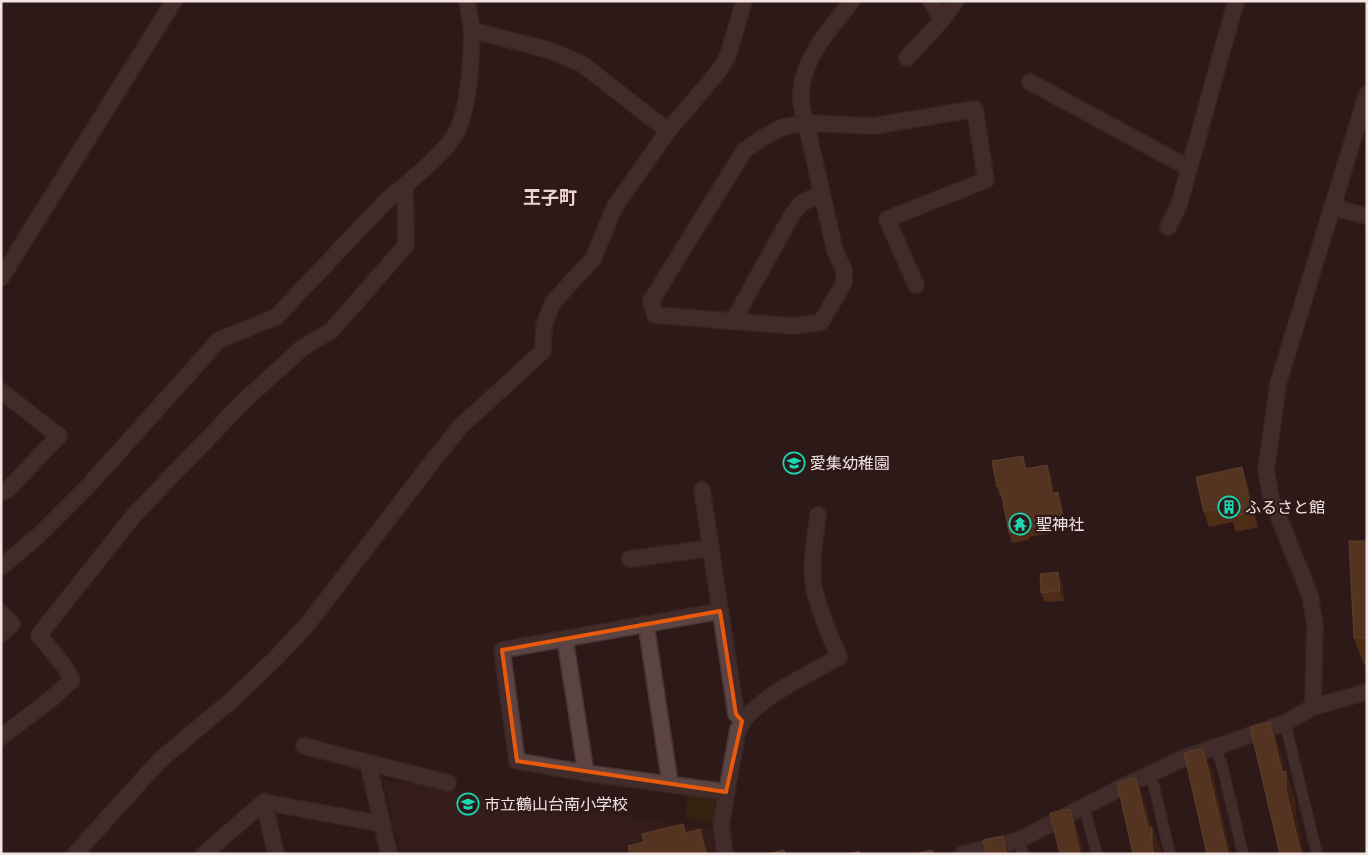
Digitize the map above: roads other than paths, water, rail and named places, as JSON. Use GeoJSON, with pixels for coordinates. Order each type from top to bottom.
{"type":"FeatureCollection","features":[{"type":"Feature","properties":{"kind":"street"},"geometry":{"type":"LineString","coordinates":[[1,278],[174,1]]}},
{"type":"Feature","properties":{"kind":"street"},"geometry":{"type":"LineString","coordinates":[[1,567],[38,536],[90,484],[219,340],[276,317],[387,200],[405,186],[442,150],[456,133],[470,77],[472,30],[467,1]]}},
{"type":"Feature","properties":{"kind":"street"},"geometry":{"type":"LineString","coordinates":[[75,854],[160,760],[233,699],[307,625],[461,426],[543,351],[544,325],[553,302],[592,259],[615,206],[668,131],[718,72],[728,56],[744,1]]}},
{"type":"Feature","properties":{"kind":"street"},"geometry":{"type":"LineString","coordinates":[[852,1],[808,62],[801,92],[802,108],[806,123],[835,250],[844,270],[844,283],[821,322],[794,326],[655,315],[651,301],[744,151],[762,138],[783,128],[806,123],[873,126],[975,109],[986,180],[887,219],[916,286]]}},
{"type":"Feature","properties":{"kind":"street"},"geometry":{"type":"LineString","coordinates":[[931,1],[942,20]]}},
{"type":"Feature","properties":{"kind":"street"},"geometry":{"type":"LineString","coordinates":[[907,58],[942,20],[956,1]]}},
{"type":"Feature","properties":{"kind":"street"},"geometry":{"type":"LineString","coordinates":[[1168,227],[1179,205],[1236,1]]}},
{"type":"Feature","properties":{"kind":"street"},"geometry":{"type":"LineString","coordinates":[[472,30],[552,51],[582,64],[668,131]]}},
{"type":"Feature","properties":{"kind":"street"},"geometry":{"type":"LineString","coordinates":[[1030,82],[1189,168]]}},
{"type":"Feature","properties":{"kind":"street"},"geometry":{"type":"LineString","coordinates":[[1313,707],[1315,624],[1310,595],[1271,498],[1266,470],[1278,384],[1367,94]]}},
{"type":"Feature","properties":{"kind":"street"},"geometry":{"type":"LineString","coordinates":[[1,737],[51,699],[72,680],[64,666],[39,635],[135,514],[258,388],[302,348],[332,330],[406,245],[405,186]]}},
{"type":"Feature","properties":{"kind":"street"},"geometry":{"type":"LineString","coordinates":[[733,321],[793,212],[802,203],[822,193]]}},
{"type":"Feature","properties":{"kind":"street"},"geometry":{"type":"LineString","coordinates":[[1332,207],[1367,216]]}},
{"type":"Feature","properties":{"kind":"street"},"geometry":{"type":"LineString","coordinates":[[1,391],[59,436],[3,489]]}},
{"type":"Feature","properties":{"kind":"street"},"geometry":{"type":"LineString","coordinates":[[702,490],[736,714],[742,721]]}},
{"type":"Feature","properties":{"kind":"street"},"geometry":{"type":"LineString","coordinates":[[725,854],[721,824],[738,729],[742,721],[754,708],[774,694],[839,657],[822,616],[814,587],[813,560],[818,515]]}},
{"type":"Feature","properties":{"kind":"street"},"geometry":{"type":"LineString","coordinates":[[630,559],[711,548]]}},
{"type":"Feature","properties":{"kind":"street"},"geometry":{"type":"LineString","coordinates":[[720,611],[502,650],[517,760],[586,773],[726,792]]}},
{"type":"Feature","properties":{"kind":"street"},"geometry":{"type":"LineString","coordinates":[[1,612],[12,624],[1,634]]}},
{"type":"Feature","properties":{"kind":"street"},"geometry":{"type":"LineString","coordinates":[[646,624],[670,783]]}},
{"type":"Feature","properties":{"kind":"street"},"geometry":{"type":"LineString","coordinates":[[565,639],[586,773]]}},
{"type":"Feature","properties":{"kind":"street"},"geometry":{"type":"LineString","coordinates":[[963,854],[1021,847],[1084,807],[1184,758],[1285,723],[1313,707],[1367,692]]}},
{"type":"Feature","properties":{"kind":"street"},"geometry":{"type":"LineString","coordinates":[[304,746],[448,783]]}},
{"type":"Feature","properties":{"kind":"street"},"geometry":{"type":"LineString","coordinates":[[368,763],[390,854]]}},
{"type":"Feature","properties":{"kind":"street"},"geometry":{"type":"LineString","coordinates":[[264,802],[382,824]]}},
{"type":"Feature","properties":{"kind":"street"},"geometry":{"type":"LineString","coordinates":[[204,854],[264,802]]}},
{"type":"Feature","properties":{"kind":"street"},"geometry":{"type":"LineString","coordinates":[[264,802],[276,854]]}},
{"type":"Feature","properties":{"kind":"lane"},"geometry":{"type":"LineString","coordinates":[[1285,723],[1317,854]]}},
{"type":"Feature","properties":{"kind":"lane"},"geometry":{"type":"LineString","coordinates":[[1215,747],[1222,765],[1243,854]]}},
{"type":"Feature","properties":{"kind":"lane"},"geometry":{"type":"LineString","coordinates":[[1149,775],[1154,786],[1170,854]]}},
{"type":"Feature","properties":{"kind":"lane"},"geometry":{"type":"LineString","coordinates":[[1084,807],[1097,854]]}},
{"type":"Feature","properties":{"kind":"place","name":"愛集幼稚園"},"geometry":{"type":"Point","coordinates":[794,463]}},
{"type":"Feature","properties":{"kind":"place","name":"ふるさと館"},"geometry":{"type":"Point","coordinates":[1229,507]}},
{"type":"Feature","properties":{"kind":"place","name":"聖神社"},"geometry":{"type":"Point","coordinates":[1020,524]}},
{"type":"Feature","properties":{"kind":"place","name":"市立鶴山台南小学校"},"geometry":{"type":"Point","coordinates":[468,804]}},
{"type":"Feature","properties":{"kind":"district","name":"王子町"},"geometry":{"type":"Point","coordinates":[550,198]}}]}
